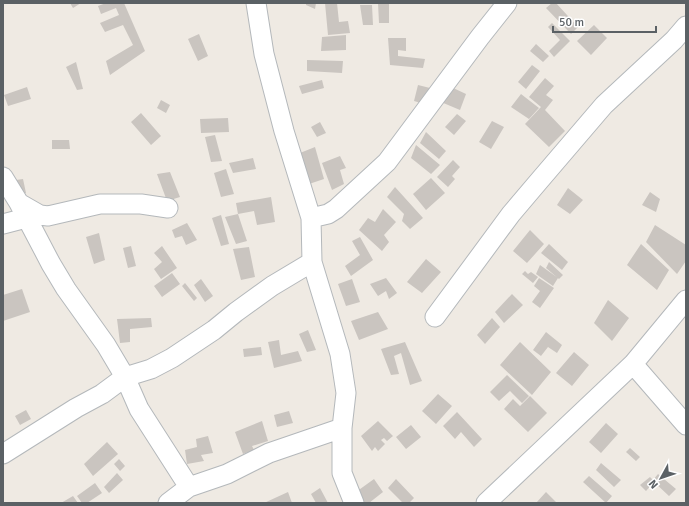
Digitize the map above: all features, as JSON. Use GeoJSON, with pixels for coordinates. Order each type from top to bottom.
{"type":"FeatureCollection","features":[{"type":"Feature","properties":{"kind":"street"},"geometry":{"type":"LineString","coordinates":[[256,3],[264,54],[284,131],[311,218],[312,262],[340,354],[346,393],[342,428],[342,474],[354,503]]}},
{"type":"Feature","properties":{"kind":"street"},"geometry":{"type":"LineString","coordinates":[[311,218],[328,214],[336,210],[387,162],[507,3]]}},
{"type":"Feature","properties":{"kind":"street"},"geometry":{"type":"LineString","coordinates":[[435,317],[511,214],[604,105],[674,40],[686,26]]}},
{"type":"Feature","properties":{"kind":"street"},"geometry":{"type":"LineString","coordinates":[[3,178],[66,289],[106,345],[125,377],[139,409],[189,487]]}},
{"type":"Feature","properties":{"kind":"street"},"geometry":{"type":"LineString","coordinates":[[3,224],[22,211],[48,216],[100,204],[141,204],[168,208]]}},
{"type":"Feature","properties":{"kind":"street"},"geometry":{"type":"LineString","coordinates":[[3,454],[76,408],[102,394],[125,377],[151,369],[172,358],[214,330],[265,290],[312,262]]}},
{"type":"Feature","properties":{"kind":"street"},"geometry":{"type":"LineString","coordinates":[[486,503],[633,364],[686,300]]}},
{"type":"Feature","properties":{"kind":"street"},"geometry":{"type":"LineString","coordinates":[[633,364],[686,425]]}},
{"type":"Feature","properties":{"kind":"street"},"geometry":{"type":"LineString","coordinates":[[168,503],[189,487],[226,474],[269,453],[342,428]]}},
{"type":"Feature","properties":{"kind":"building"},"geometry":{"type":"Polygon","coordinates":[[[70,3],[81,3],[73,8],[70,3]]]}},
{"type":"Feature","properties":{"kind":"building"},"geometry":{"type":"Polygon","coordinates":[[[106,3],[124,3],[145,51],[110,75],[106,61],[133,45],[123,25],[105,32],[100,23],[119,15],[116,8],[101,14],[98,6],[106,3]]]}},
{"type":"Feature","properties":{"kind":"building"},"geometry":{"type":"Polygon","coordinates":[[[306,3],[316,3],[315,9],[306,5],[306,3]]]}},
{"type":"Feature","properties":{"kind":"building"},"geometry":{"type":"Polygon","coordinates":[[[325,3],[337,3],[339,22],[348,21],[350,33],[328,35],[325,3]]]}},
{"type":"Feature","properties":{"kind":"building"},"geometry":{"type":"Polygon","coordinates":[[[378,3],[389,3],[389,23],[379,23],[378,3]]]}},
{"type":"Feature","properties":{"kind":"building"},"geometry":{"type":"Polygon","coordinates":[[[552,3],[556,3],[578,27],[571,34],[546,8],[552,3]]]}},
{"type":"Feature","properties":{"kind":"building"},"geometry":{"type":"Polygon","coordinates":[[[360,5],[372,5],[373,25],[363,25],[360,5]]]}},
{"type":"Feature","properties":{"kind":"building"},"geometry":{"type":"Polygon","coordinates":[[[552,23],[570,41],[554,57],[549,51],[560,40],[548,27],[552,23]]]}},
{"type":"Feature","properties":{"kind":"building"},"geometry":{"type":"Polygon","coordinates":[[[594,25],[607,38],[591,55],[577,41],[594,25]]]}},
{"type":"Feature","properties":{"kind":"building"},"geometry":{"type":"Polygon","coordinates":[[[199,34],[208,56],[198,61],[188,39],[199,34]]]}},
{"type":"Feature","properties":{"kind":"building"},"geometry":{"type":"Polygon","coordinates":[[[346,35],[346,50],[321,51],[322,37],[346,35]]]}},
{"type":"Feature","properties":{"kind":"building"},"geometry":{"type":"Polygon","coordinates":[[[388,38],[406,38],[406,51],[398,50],[398,56],[425,59],[423,68],[390,65],[388,38]]]}},
{"type":"Feature","properties":{"kind":"building"},"geometry":{"type":"Polygon","coordinates":[[[536,44],[549,56],[543,62],[530,51],[536,44]]]}},
{"type":"Feature","properties":{"kind":"building"},"geometry":{"type":"Polygon","coordinates":[[[307,60],[343,61],[342,73],[307,71],[307,60]]]}},
{"type":"Feature","properties":{"kind":"building"},"geometry":{"type":"Polygon","coordinates":[[[76,62],[83,89],[77,90],[66,67],[76,62]]]}},
{"type":"Feature","properties":{"kind":"building"},"geometry":{"type":"Polygon","coordinates":[[[532,65],[540,71],[526,89],[518,82],[532,65]]]}},
{"type":"Feature","properties":{"kind":"building"},"geometry":{"type":"Polygon","coordinates":[[[545,78],[554,86],[546,95],[553,100],[545,110],[565,131],[549,147],[525,124],[541,107],[529,97],[545,78]]]}},
{"type":"Feature","properties":{"kind":"building"},"geometry":{"type":"Polygon","coordinates":[[[322,80],[324,88],[302,94],[299,86],[322,80]]]}},
{"type":"Feature","properties":{"kind":"building"},"geometry":{"type":"Polygon","coordinates":[[[418,85],[434,89],[428,105],[414,101],[418,85]]]}},
{"type":"Feature","properties":{"kind":"building"},"geometry":{"type":"Polygon","coordinates":[[[449,86],[466,94],[460,110],[441,102],[449,86]]]}},
{"type":"Feature","properties":{"kind":"building"},"geometry":{"type":"Polygon","coordinates":[[[27,87],[31,99],[8,106],[4,95],[27,87]]]}},
{"type":"Feature","properties":{"kind":"building"},"geometry":{"type":"Polygon","coordinates":[[[521,94],[539,108],[529,119],[511,107],[521,94]]]}},
{"type":"Feature","properties":{"kind":"building"},"geometry":{"type":"Polygon","coordinates":[[[161,100],[170,105],[166,113],[157,108],[161,100]]]}},
{"type":"Feature","properties":{"kind":"building"},"geometry":{"type":"Polygon","coordinates":[[[141,113],[161,136],[151,145],[131,122],[141,113]]]}},
{"type":"Feature","properties":{"kind":"building"},"geometry":{"type":"Polygon","coordinates":[[[457,114],[466,121],[454,135],[445,127],[457,114]]]}},
{"type":"Feature","properties":{"kind":"building"},"geometry":{"type":"Polygon","coordinates":[[[228,118],[229,132],[201,133],[200,119],[228,118]]]}},
{"type":"Feature","properties":{"kind":"building"},"geometry":{"type":"Polygon","coordinates":[[[492,121],[504,127],[491,149],[479,142],[492,121]]]}},
{"type":"Feature","properties":{"kind":"building"},"geometry":{"type":"Polygon","coordinates":[[[320,122],[326,133],[317,137],[311,127],[320,122]]]}},
{"type":"Feature","properties":{"kind":"building"},"geometry":{"type":"Polygon","coordinates":[[[426,132],[446,151],[439,159],[420,143],[426,132]]]}},
{"type":"Feature","properties":{"kind":"building"},"geometry":{"type":"Polygon","coordinates":[[[215,135],[222,161],[211,162],[205,137],[215,135]]]}},
{"type":"Feature","properties":{"kind":"building"},"geometry":{"type":"Polygon","coordinates":[[[52,140],[69,140],[70,149],[52,149],[52,140]]]}},
{"type":"Feature","properties":{"kind":"building"},"geometry":{"type":"Polygon","coordinates":[[[416,145],[440,165],[431,174],[411,158],[416,145]]]}},
{"type":"Feature","properties":{"kind":"building"},"geometry":{"type":"Polygon","coordinates":[[[315,147],[324,179],[309,184],[300,153],[315,147]]]}},
{"type":"Feature","properties":{"kind":"building"},"geometry":{"type":"Polygon","coordinates":[[[340,156],[346,168],[340,170],[344,184],[332,190],[322,163],[340,156]]]}},
{"type":"Feature","properties":{"kind":"building"},"geometry":{"type":"Polygon","coordinates":[[[253,158],[256,169],[233,173],[229,163],[253,158]]]}},
{"type":"Feature","properties":{"kind":"building"},"geometry":{"type":"Polygon","coordinates":[[[453,160],[460,167],[452,176],[455,179],[448,187],[437,177],[453,160]]]}},
{"type":"Feature","properties":{"kind":"building"},"geometry":{"type":"Polygon","coordinates":[[[226,169],[234,194],[221,197],[214,173],[226,169]]]}},
{"type":"Feature","properties":{"kind":"building"},"geometry":{"type":"Polygon","coordinates":[[[170,172],[180,197],[167,201],[157,174],[170,172]]]}},
{"type":"Feature","properties":{"kind":"building"},"geometry":{"type":"Polygon","coordinates":[[[431,178],[445,193],[426,210],[413,194],[431,178]]]}},
{"type":"Feature","properties":{"kind":"building"},"geometry":{"type":"Polygon","coordinates":[[[23,179],[26,193],[19,195],[16,180],[23,179]]]}},
{"type":"Feature","properties":{"kind":"building"},"geometry":{"type":"Polygon","coordinates":[[[395,187],[423,218],[410,229],[402,221],[404,214],[387,197],[395,187]]]}},
{"type":"Feature","properties":{"kind":"building"},"geometry":{"type":"Polygon","coordinates":[[[568,188],[583,200],[570,214],[557,205],[568,188]]]}},
{"type":"Feature","properties":{"kind":"building"},"geometry":{"type":"Polygon","coordinates":[[[650,192],[660,199],[656,212],[642,205],[650,192]]]}},
{"type":"Feature","properties":{"kind":"building"},"geometry":{"type":"Polygon","coordinates":[[[271,197],[275,222],[257,225],[254,211],[238,214],[236,203],[271,197]]]}},
{"type":"Feature","properties":{"kind":"building"},"geometry":{"type":"Polygon","coordinates":[[[383,209],[396,222],[384,235],[389,242],[382,251],[359,230],[368,218],[375,222],[383,209]]]}},
{"type":"Feature","properties":{"kind":"building"},"geometry":{"type":"Polygon","coordinates":[[[238,214],[247,241],[236,244],[225,217],[238,214]]]}},
{"type":"Feature","properties":{"kind":"building"},"geometry":{"type":"Polygon","coordinates":[[[221,215],[229,244],[221,246],[212,218],[221,215]]]}},
{"type":"Feature","properties":{"kind":"building"},"geometry":{"type":"Polygon","coordinates":[[[187,223],[197,240],[186,245],[182,236],[175,238],[172,230],[187,223]]]}},
{"type":"Feature","properties":{"kind":"building"},"geometry":{"type":"Polygon","coordinates":[[[655,225],[686,245],[686,261],[677,274],[646,242],[655,225]]]}},
{"type":"Feature","properties":{"kind":"building"},"geometry":{"type":"Polygon","coordinates":[[[530,230],[544,244],[527,263],[513,251],[530,230]]]}},
{"type":"Feature","properties":{"kind":"building"},"geometry":{"type":"Polygon","coordinates":[[[99,233],[105,260],[94,264],[86,237],[99,233]]]}},
{"type":"Feature","properties":{"kind":"building"},"geometry":{"type":"Polygon","coordinates":[[[360,237],[373,260],[351,276],[345,266],[360,255],[352,241],[360,237]]]}},
{"type":"Feature","properties":{"kind":"building"},"geometry":{"type":"Polygon","coordinates":[[[549,244],[568,262],[562,270],[541,253],[549,244]]]}},
{"type":"Feature","properties":{"kind":"building"},"geometry":{"type":"Polygon","coordinates":[[[641,244],[669,270],[657,290],[627,265],[641,244]]]}},
{"type":"Feature","properties":{"kind":"building"},"geometry":{"type":"Polygon","coordinates":[[[131,246],[136,266],[128,268],[123,248],[131,246]]]}},
{"type":"Feature","properties":{"kind":"building"},"geometry":{"type":"Polygon","coordinates":[[[162,246],[177,268],[161,279],[154,269],[162,262],[154,253],[162,246]]]}},
{"type":"Feature","properties":{"kind":"building"},"geometry":{"type":"Polygon","coordinates":[[[249,247],[255,277],[241,280],[233,249],[249,247]]]}},
{"type":"Feature","properties":{"kind":"building"},"geometry":{"type":"Polygon","coordinates":[[[426,259],[441,272],[422,293],[407,282],[426,259]]]}},
{"type":"Feature","properties":{"kind":"building"},"geometry":{"type":"Polygon","coordinates":[[[549,262],[563,275],[559,279],[546,268],[549,262]]]}},
{"type":"Feature","properties":{"kind":"building"},"geometry":{"type":"Polygon","coordinates":[[[540,265],[558,278],[553,286],[536,274],[540,265]]]}},
{"type":"Feature","properties":{"kind":"building"},"geometry":{"type":"Polygon","coordinates":[[[525,271],[528,274],[531,272],[538,277],[533,283],[522,274],[525,271]]]}},
{"type":"Feature","properties":{"kind":"building"},"geometry":{"type":"Polygon","coordinates":[[[172,273],[180,284],[162,297],[154,286],[172,273]]]}},
{"type":"Feature","properties":{"kind":"building"},"geometry":{"type":"Polygon","coordinates":[[[386,278],[397,293],[389,299],[386,291],[378,296],[370,284],[386,278]]]}},
{"type":"Feature","properties":{"kind":"building"},"geometry":{"type":"Polygon","coordinates":[[[539,278],[554,288],[540,308],[532,302],[540,291],[534,286],[539,278]]]}},
{"type":"Feature","properties":{"kind":"building"},"geometry":{"type":"Polygon","coordinates":[[[201,279],[213,296],[205,302],[194,285],[201,279]]]}},
{"type":"Feature","properties":{"kind":"building"},"geometry":{"type":"Polygon","coordinates":[[[352,279],[360,302],[346,306],[338,284],[352,279]]]}},
{"type":"Feature","properties":{"kind":"building"},"geometry":{"type":"Polygon","coordinates":[[[185,283],[197,298],[194,301],[182,286],[185,283]]]}},
{"type":"Feature","properties":{"kind":"building"},"geometry":{"type":"Polygon","coordinates":[[[22,289],[30,312],[3,321],[3,295],[22,289]]]}},
{"type":"Feature","properties":{"kind":"building"},"geometry":{"type":"Polygon","coordinates":[[[512,294],[523,305],[504,323],[495,312],[512,294]]]}},
{"type":"Feature","properties":{"kind":"building"},"geometry":{"type":"Polygon","coordinates":[[[608,300],[629,318],[612,341],[594,323],[608,300]]]}},
{"type":"Feature","properties":{"kind":"building"},"geometry":{"type":"Polygon","coordinates":[[[378,312],[388,329],[359,340],[351,321],[378,312]]]}},
{"type":"Feature","properties":{"kind":"building"},"geometry":{"type":"Polygon","coordinates":[[[151,318],[152,327],[130,329],[130,342],[120,343],[117,319],[151,318]]]}},
{"type":"Feature","properties":{"kind":"building"},"geometry":{"type":"Polygon","coordinates":[[[492,318],[500,327],[485,344],[477,335],[492,318]]]}},
{"type":"Feature","properties":{"kind":"building"},"geometry":{"type":"Polygon","coordinates":[[[308,330],[316,350],[307,352],[299,334],[308,330]]]}},
{"type":"Feature","properties":{"kind":"building"},"geometry":{"type":"Polygon","coordinates":[[[546,332],[562,345],[557,353],[548,347],[541,356],[533,350],[546,332]]]}},
{"type":"Feature","properties":{"kind":"building"},"geometry":{"type":"Polygon","coordinates":[[[279,340],[281,355],[298,351],[302,361],[274,368],[268,342],[279,340]]]}},
{"type":"Feature","properties":{"kind":"building"},"geometry":{"type":"Polygon","coordinates":[[[405,342],[422,381],[410,385],[401,353],[394,356],[399,374],[391,375],[381,349],[405,342]]]}},
{"type":"Feature","properties":{"kind":"building"},"geometry":{"type":"Polygon","coordinates":[[[520,342],[551,372],[532,395],[500,365],[520,342]]]}},
{"type":"Feature","properties":{"kind":"building"},"geometry":{"type":"Polygon","coordinates":[[[261,347],[262,355],[244,357],[243,349],[261,347]]]}},
{"type":"Feature","properties":{"kind":"building"},"geometry":{"type":"Polygon","coordinates":[[[574,352],[589,365],[572,386],[556,373],[574,352]]]}},
{"type":"Feature","properties":{"kind":"building"},"geometry":{"type":"Polygon","coordinates":[[[507,375],[529,396],[522,403],[510,391],[499,401],[490,392],[507,375]]]}},
{"type":"Feature","properties":{"kind":"building"},"geometry":{"type":"Polygon","coordinates":[[[438,394],[452,406],[436,424],[422,411],[438,394]]]}},
{"type":"Feature","properties":{"kind":"building"},"geometry":{"type":"Polygon","coordinates":[[[530,396],[547,413],[528,432],[504,409],[513,399],[520,406],[530,396]]]}},
{"type":"Feature","properties":{"kind":"building"},"geometry":{"type":"Polygon","coordinates":[[[26,410],[31,419],[20,425],[15,416],[26,410]]]}},
{"type":"Feature","properties":{"kind":"building"},"geometry":{"type":"Polygon","coordinates":[[[289,411],[293,423],[277,427],[274,415],[289,411]]]}},
{"type":"Feature","properties":{"kind":"building"},"geometry":{"type":"Polygon","coordinates":[[[457,412],[482,439],[474,447],[461,432],[455,439],[443,426],[457,412]]]}},
{"type":"Feature","properties":{"kind":"building"},"geometry":{"type":"Polygon","coordinates":[[[262,421],[268,441],[252,446],[254,450],[243,454],[235,432],[262,421]]]}},
{"type":"Feature","properties":{"kind":"building"},"geometry":{"type":"Polygon","coordinates":[[[378,421],[393,436],[387,441],[384,438],[381,440],[385,444],[378,451],[375,447],[372,451],[361,436],[378,421]]]}},
{"type":"Feature","properties":{"kind":"building"},"geometry":{"type":"Polygon","coordinates":[[[606,423],[618,434],[601,453],[589,442],[606,423]]]}},
{"type":"Feature","properties":{"kind":"building"},"geometry":{"type":"Polygon","coordinates":[[[411,425],[421,437],[406,449],[396,437],[411,425]]]}},
{"type":"Feature","properties":{"kind":"building"},"geometry":{"type":"Polygon","coordinates":[[[208,436],[213,453],[201,455],[204,461],[187,464],[185,450],[197,447],[196,439],[208,436]]]}},
{"type":"Feature","properties":{"kind":"building"},"geometry":{"type":"Polygon","coordinates":[[[107,442],[118,454],[93,476],[84,464],[107,442]]]}},
{"type":"Feature","properties":{"kind":"building"},"geometry":{"type":"Polygon","coordinates":[[[630,448],[640,457],[636,461],[626,452],[630,448]]]}},
{"type":"Feature","properties":{"kind":"building"},"geometry":{"type":"Polygon","coordinates":[[[119,459],[125,466],[120,471],[114,464],[119,459]]]}},
{"type":"Feature","properties":{"kind":"building"},"geometry":{"type":"Polygon","coordinates":[[[601,463],[621,480],[614,487],[596,470],[601,463]]]}},
{"type":"Feature","properties":{"kind":"building"},"geometry":{"type":"Polygon","coordinates":[[[117,473],[123,480],[109,493],[104,487],[117,473]]]}},
{"type":"Feature","properties":{"kind":"building"},"geometry":{"type":"Polygon","coordinates":[[[658,474],[676,489],[669,496],[654,482],[646,491],[640,485],[650,477],[653,480],[658,474]]]}},
{"type":"Feature","properties":{"kind":"building"},"geometry":{"type":"Polygon","coordinates":[[[589,476],[612,496],[606,503],[583,482],[589,476]]]}},
{"type":"Feature","properties":{"kind":"building"},"geometry":{"type":"Polygon","coordinates":[[[374,479],[383,492],[369,503],[364,503],[356,492],[374,479]]]}},
{"type":"Feature","properties":{"kind":"building"},"geometry":{"type":"Polygon","coordinates":[[[396,479],[414,498],[409,503],[403,503],[388,488],[396,479]]]}},
{"type":"Feature","properties":{"kind":"building"},"geometry":{"type":"Polygon","coordinates":[[[95,483],[102,493],[87,503],[82,503],[77,496],[95,483]]]}},
{"type":"Feature","properties":{"kind":"building"},"geometry":{"type":"Polygon","coordinates":[[[320,488],[328,503],[316,503],[311,494],[320,488]]]}},
{"type":"Feature","properties":{"kind":"building"},"geometry":{"type":"Polygon","coordinates":[[[288,492],[292,503],[264,503],[288,492]]]}},
{"type":"Feature","properties":{"kind":"building"},"geometry":{"type":"Polygon","coordinates":[[[546,492],[557,503],[536,503],[546,492]]]}},
{"type":"Feature","properties":{"kind":"building"},"geometry":{"type":"Polygon","coordinates":[[[73,496],[78,503],[61,503],[73,496]]]}}]}
